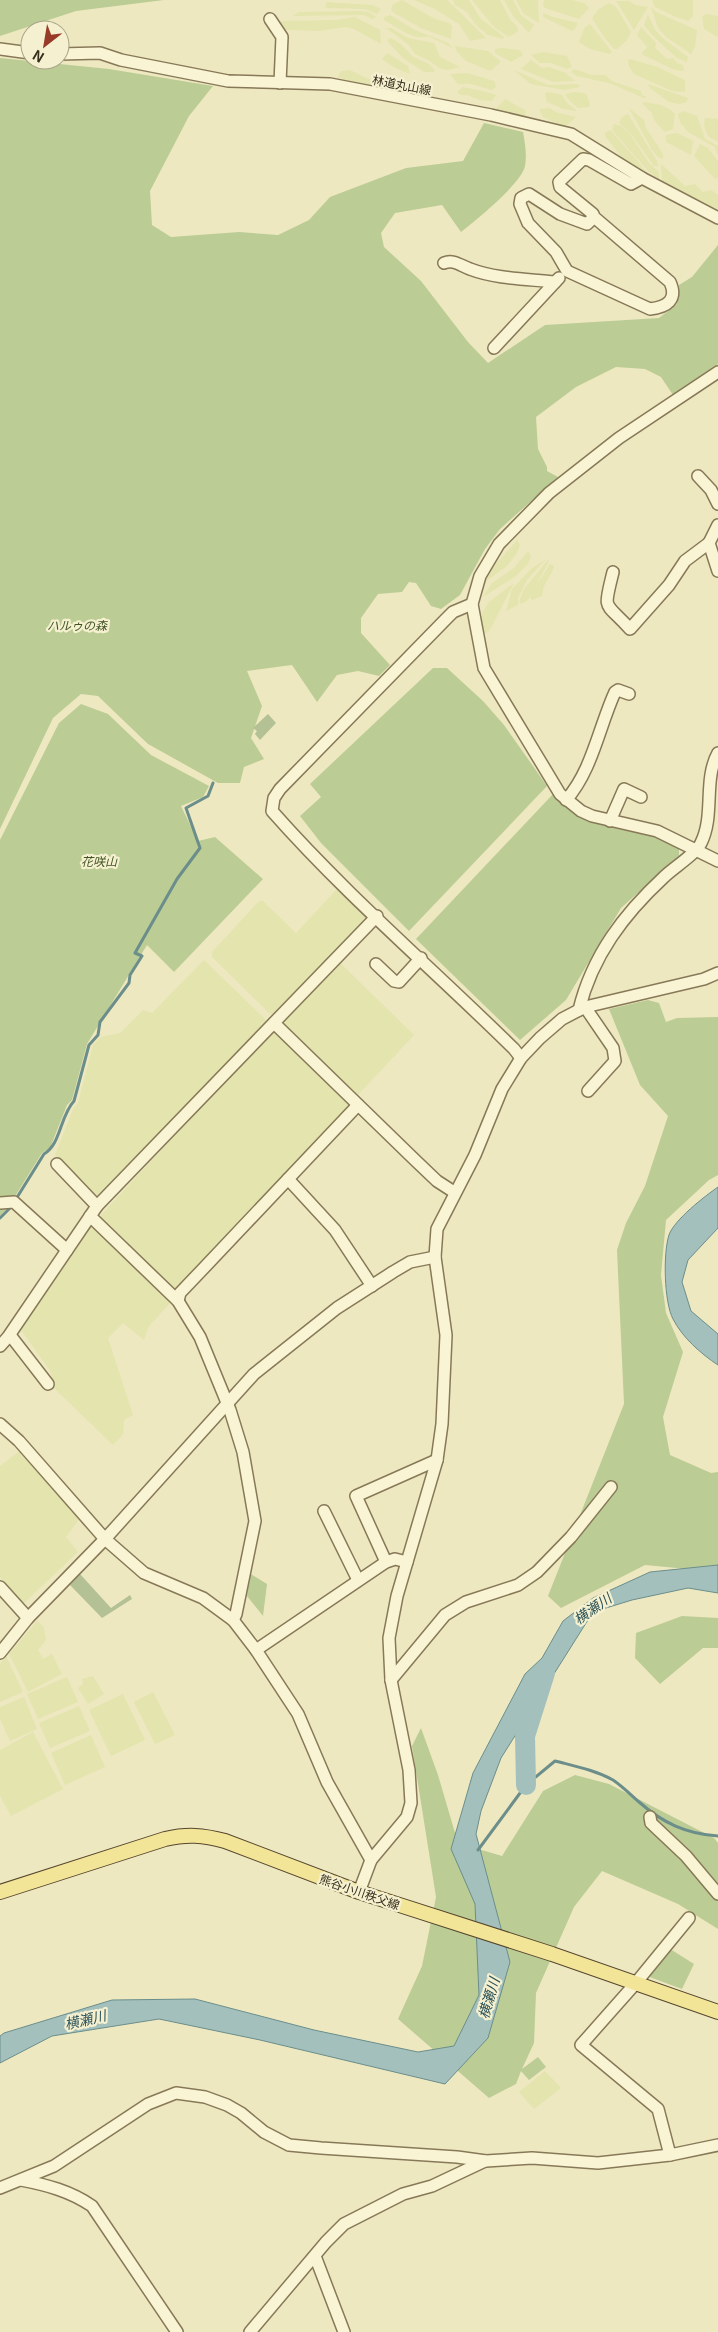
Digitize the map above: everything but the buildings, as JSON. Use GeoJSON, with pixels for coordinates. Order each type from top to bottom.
{"type":"FeatureCollection","features":[{"type":"Feature","properties":{"kind":"main road","name":"熊谷小川秩父線"},"geometry":{"type":"LineString","coordinates":[[0,1892],[143,1845],[185,1834],[203,1835],[225,1841],[359,1892],[552,1954],[718,2012]]}},
{"type":"Feature","properties":{"kind":"street"},"geometry":{"type":"LineString","coordinates":[[270,19],[282,37],[280,83]]}},
{"type":"Feature","properties":{"kind":"street"},"geometry":{"type":"LineString","coordinates":[[0,49],[20,51]]}},
{"type":"Feature","properties":{"kind":"street","name":"林道丸山線"},"geometry":{"type":"LineString","coordinates":[[70,54],[100,53],[121,60],[228,81],[330,84],[492,115],[571,134],[642,178],[718,218]]}},
{"type":"Feature","properties":{"kind":"street"},"geometry":{"type":"LineString","coordinates":[[594,217],[588,224],[581,223],[560,214],[529,194],[521,198],[520,204],[523,215],[556,252],[567,272],[650,309],[663,307],[672,299],[674,291],[670,282],[594,217],[587,208],[560,187],[559,182],[583,159],[589,160],[631,184],[642,178]]}},
{"type":"Feature","properties":{"kind":"street"},"geometry":{"type":"LineString","coordinates":[[444,263],[454,262],[470,269],[510,277],[555,282]]}},
{"type":"Feature","properties":{"kind":"street"},"geometry":{"type":"LineString","coordinates":[[494,348],[555,282],[567,272]]}},
{"type":"Feature","properties":{"kind":"street"},"geometry":{"type":"LineString","coordinates":[[718,372],[619,438],[543,499],[499,544],[480,576],[472,604],[484,668],[551,782],[566,800],[581,811],[610,821],[657,831],[718,861]]}},
{"type":"Feature","properties":{"kind":"street"},"geometry":{"type":"LineString","coordinates":[[698,476],[711,490],[718,504]]}},
{"type":"Feature","properties":{"kind":"street"},"geometry":{"type":"LineString","coordinates":[[613,572],[606,601],[608,609],[630,630],[670,585],[685,561],[709,543],[718,525]]}},
{"type":"Feature","properties":{"kind":"street"},"geometry":{"type":"LineString","coordinates":[[709,543],[718,570]]}},
{"type":"Feature","properties":{"kind":"street"},"geometry":{"type":"LineString","coordinates":[[472,604],[453,612],[446,619],[274,798],[272,811],[304,847],[421,958],[521,1058]]}},
{"type":"Feature","properties":{"kind":"street"},"geometry":{"type":"LineString","coordinates":[[566,800],[585,774],[599,730],[615,692],[618,690],[629,694]]}},
{"type":"Feature","properties":{"kind":"street"},"geometry":{"type":"LineString","coordinates":[[588,1091],[615,1060],[613,1048],[582,1009],[585,983],[618,925],[646,894],[700,846],[706,829],[712,772],[718,753]]}},
{"type":"Feature","properties":{"kind":"street"},"geometry":{"type":"LineString","coordinates":[[610,821],[624,789],[641,797]]}},
{"type":"Feature","properties":{"kind":"street"},"geometry":{"type":"LineString","coordinates":[[0,1346],[10,1335],[97,1206],[377,916]]}},
{"type":"Feature","properties":{"kind":"street"},"geometry":{"type":"LineString","coordinates":[[376,964],[394,981],[399,982],[421,958]]}},
{"type":"Feature","properties":{"kind":"street"},"geometry":{"type":"LineString","coordinates":[[359,1892],[371,1860],[408,1817],[412,1803],[409,1770],[392,1680],[390,1632],[406,1562],[437,1460],[445,1394],[446,1335],[435,1257],[437,1229],[454,1192],[475,1155],[502,1089],[521,1058],[540,1038],[562,1019],[582,1009],[718,973]]}},
{"type":"Feature","properties":{"kind":"street"},"geometry":{"type":"LineString","coordinates":[[274,1023],[430,1174],[454,1192]]}},
{"type":"Feature","properties":{"kind":"street"},"geometry":{"type":"LineString","coordinates":[[178,1301],[185,1288],[358,1105]]}},
{"type":"Feature","properties":{"kind":"street"},"geometry":{"type":"LineString","coordinates":[[57,1164],[97,1206]]}},
{"type":"Feature","properties":{"kind":"street"},"geometry":{"type":"LineString","coordinates":[[288,1179],[335,1230],[372,1286]]}},
{"type":"Feature","properties":{"kind":"street"},"geometry":{"type":"LineString","coordinates":[[0,1203],[14,1202],[66,1250]]}},
{"type":"Feature","properties":{"kind":"street"},"geometry":{"type":"LineString","coordinates":[[90,1216],[178,1301],[200,1337],[240,1437],[255,1521],[236,1614],[233,1620]]}},
{"type":"Feature","properties":{"kind":"street"},"geometry":{"type":"LineString","coordinates":[[0,1653],[28,1618],[106,1539],[268,1361],[337,1308],[410,1262],[435,1257]]}},
{"type":"Feature","properties":{"kind":"street"},"geometry":{"type":"LineString","coordinates":[[10,1335],[48,1384]]}},
{"type":"Feature","properties":{"kind":"street"},"geometry":{"type":"LineString","coordinates":[[0,1424],[19,1441],[106,1539],[144,1573],[203,1598],[233,1620],[256,1650],[298,1714],[327,1782],[371,1860]]}},
{"type":"Feature","properties":{"kind":"street"},"geometry":{"type":"LineString","coordinates":[[386,1562],[356,1496],[437,1460]]}},
{"type":"Feature","properties":{"kind":"street"},"geometry":{"type":"LineString","coordinates":[[392,1680],[445,1615],[466,1602],[518,1585],[537,1572],[570,1537],[612,1487]]}},
{"type":"Feature","properties":{"kind":"street"},"geometry":{"type":"LineString","coordinates":[[324,1511],[358,1580]]}},
{"type":"Feature","properties":{"kind":"street"},"geometry":{"type":"LineString","coordinates":[[256,1650],[386,1562],[395,1559],[406,1562]]}},
{"type":"Feature","properties":{"kind":"street"},"geometry":{"type":"LineString","coordinates":[[0,1588],[28,1618]]}},
{"type":"Feature","properties":{"kind":"street"},"geometry":{"type":"LineString","coordinates":[[650,1817],[651,1823],[686,1856],[718,1894]]}},
{"type":"Feature","properties":{"kind":"street"},"geometry":{"type":"LineString","coordinates":[[670,2155],[658,2109],[581,2045],[635,1984],[688,1918]]}},
{"type":"Feature","properties":{"kind":"street"},"geometry":{"type":"LineString","coordinates":[[0,2188],[54,2166],[148,2104],[176,2092],[205,2097],[227,2105],[241,2113],[264,2132],[289,2145],[457,2157],[486,2161],[532,2158],[598,2163],[670,2155],[718,2145]]}},
{"type":"Feature","properties":{"kind":"street"},"geometry":{"type":"LineString","coordinates":[[250,2332],[338,2230],[354,2218],[403,2194],[432,2186],[486,2161]]}},
{"type":"Feature","properties":{"kind":"street"},"geometry":{"type":"LineString","coordinates":[[21,2180],[60,2189],[79,2196],[92,2206],[177,2332]]}},
{"type":"Feature","properties":{"kind":"street"},"geometry":{"type":"LineString","coordinates":[[315,2256],[344,2332]]}},
{"type":"Feature","properties":{"kind":"green space"},"geometry":{"type":"Polygon","coordinates":[[[0,0],[164,0],[76,11],[49,20],[20,20],[20,29],[0,36],[0,0]]]}},
{"type":"Feature","properties":{"kind":"green space"},"geometry":{"type":"Polygon","coordinates":[[[402,0],[435,19],[449,23],[452,26],[451,39],[421,28],[394,13],[391,9],[392,5],[402,0]]]}},
{"type":"Feature","properties":{"kind":"green space"},"geometry":{"type":"Polygon","coordinates":[[[414,0],[447,0],[486,38],[470,41],[459,24],[435,9],[414,0]]]}},
{"type":"Feature","properties":{"kind":"green space"},"geometry":{"type":"Polygon","coordinates":[[[453,0],[469,0],[480,18],[504,37],[503,39],[488,35],[476,25],[467,12],[455,5],[453,0]]]}},
{"type":"Feature","properties":{"kind":"green space"},"geometry":{"type":"Polygon","coordinates":[[[472,0],[500,0],[510,19],[518,28],[518,31],[509,37],[494,27],[472,0]]]}},
{"type":"Feature","properties":{"kind":"green space"},"geometry":{"type":"Polygon","coordinates":[[[504,0],[513,0],[521,15],[534,25],[529,33],[513,16],[504,0]]]}},
{"type":"Feature","properties":{"kind":"green space"},"geometry":{"type":"Polygon","coordinates":[[[516,0],[538,0],[539,23],[524,14],[516,0]]]}},
{"type":"Feature","properties":{"kind":"green space"},"geometry":{"type":"Polygon","coordinates":[[[544,0],[572,0],[584,3],[589,8],[579,19],[545,8],[543,6],[544,0]]]}},
{"type":"Feature","properties":{"kind":"green space"},"geometry":{"type":"Polygon","coordinates":[[[652,0],[693,0],[693,16],[688,21],[676,17],[655,7],[652,0]]]}},
{"type":"Feature","properties":{"kind":"green space"},"geometry":{"type":"Polygon","coordinates":[[[616,1],[629,1],[635,5],[648,7],[634,30],[616,1]]]}},
{"type":"Feature","properties":{"kind":"green space"},"geometry":{"type":"Polygon","coordinates":[[[327,2],[372,5],[381,9],[377,14],[365,9],[328,8],[325,7],[327,2]]]}},
{"type":"Feature","properties":{"kind":"green space"},"geometry":{"type":"Polygon","coordinates":[[[609,3],[616,7],[631,32],[627,40],[617,49],[614,49],[604,37],[592,18],[599,9],[609,3]]]}},
{"type":"Feature","properties":{"kind":"green space"},"geometry":{"type":"Polygon","coordinates":[[[651,7],[656,12],[697,30],[695,47],[691,54],[666,37],[658,28],[651,7]]]}},
{"type":"Feature","properties":{"kind":"green space"},"geometry":{"type":"Polygon","coordinates":[[[299,12],[369,12],[376,17],[372,19],[364,15],[293,16],[299,12]]]}},
{"type":"Feature","properties":{"kind":"green space"},"geometry":{"type":"Polygon","coordinates":[[[543,13],[578,23],[572,31],[543,17],[543,13]]]}},
{"type":"Feature","properties":{"kind":"green space"},"geometry":{"type":"Polygon","coordinates":[[[648,14],[655,30],[666,41],[688,57],[687,62],[677,58],[644,25],[648,14]]]}},
{"type":"Feature","properties":{"kind":"green space"},"geometry":{"type":"Polygon","coordinates":[[[706,14],[718,16],[718,37],[704,29],[702,17],[706,14]]]}},
{"type":"Feature","properties":{"kind":"green space"},"geometry":{"type":"Polygon","coordinates":[[[390,15],[415,30],[448,43],[453,48],[430,37],[417,37],[406,33],[384,20],[384,17],[390,15]]]}},
{"type":"Feature","properties":{"kind":"green space"},"geometry":{"type":"Polygon","coordinates":[[[355,17],[380,30],[381,44],[354,29],[345,27],[319,31],[287,30],[280,27],[281,21],[336,20],[355,17]]]}},
{"type":"Feature","properties":{"kind":"green space"},"geometry":{"type":"Polygon","coordinates":[[[590,24],[612,52],[610,54],[590,49],[579,42],[585,27],[590,24]]]}},
{"type":"Feature","properties":{"kind":"green space"},"geometry":{"type":"Polygon","coordinates":[[[641,27],[656,43],[655,48],[667,59],[673,58],[677,63],[683,65],[684,71],[675,70],[643,55],[642,53],[647,47],[637,35],[641,27]]]}},
{"type":"Feature","properties":{"kind":"green space"},"geometry":{"type":"Polygon","coordinates":[[[386,28],[391,28],[408,38],[434,43],[440,57],[460,67],[448,70],[441,69],[415,54],[409,45],[386,28]]]}},
{"type":"Feature","properties":{"kind":"green space"},"geometry":{"type":"Polygon","coordinates":[[[391,38],[401,44],[412,56],[429,64],[434,69],[434,72],[424,72],[403,58],[388,42],[388,39],[391,38]]]}},
{"type":"Feature","properties":{"kind":"green space"},"geometry":{"type":"Polygon","coordinates":[[[455,46],[488,51],[501,62],[490,71],[466,61],[457,52],[455,46]]]}},
{"type":"Feature","properties":{"kind":"green space"},"geometry":{"type":"Polygon","coordinates":[[[495,49],[520,50],[523,55],[511,62],[495,53],[495,49]]]}},
{"type":"Feature","properties":{"kind":"green space"},"geometry":{"type":"Polygon","coordinates":[[[543,52],[567,56],[572,67],[567,69],[551,63],[540,63],[531,55],[543,52]]]}},
{"type":"Feature","properties":{"kind":"green space"},"geometry":{"type":"Polygon","coordinates":[[[387,53],[408,66],[410,74],[395,68],[382,59],[387,53]]]}},
{"type":"Feature","properties":{"kind":"green space","name":"ハルゥの森"},"geometry":{"type":"Polygon","coordinates":[[[0,58],[20,60],[20,70],[70,70],[70,65],[109,69],[213,86],[189,116],[150,191],[152,225],[171,237],[239,232],[278,235],[309,220],[330,197],[406,168],[463,161],[484,123],[523,132],[526,158],[522,173],[516,182],[497,201],[461,232],[442,205],[395,213],[381,233],[384,247],[421,281],[468,342],[488,363],[545,325],[659,318],[677,304],[679,285],[692,277],[718,245],[718,364],[673,395],[661,377],[645,369],[616,367],[576,387],[536,417],[538,449],[547,467],[547,471],[558,477],[500,529],[485,549],[460,595],[441,609],[431,606],[416,583],[409,582],[402,592],[378,594],[361,618],[361,633],[390,665],[379,676],[358,671],[337,675],[317,702],[292,665],[247,671],[262,706],[251,738],[264,759],[244,767],[240,783],[218,783],[148,744],[98,696],[81,694],[53,718],[0,829],[0,58]]]}},
{"type":"Feature","properties":{"kind":"green space"},"geometry":{"type":"Polygon","coordinates":[[[531,60],[542,68],[548,67],[564,72],[575,81],[553,82],[521,69],[531,60]]]}},
{"type":"Feature","properties":{"kind":"green space"},"geometry":{"type":"Polygon","coordinates":[[[628,60],[657,67],[685,80],[685,92],[672,91],[634,74],[629,66],[628,60]]]}},
{"type":"Feature","properties":{"kind":"green space"},"geometry":{"type":"Polygon","coordinates":[[[574,69],[592,75],[605,75],[612,81],[641,91],[642,95],[647,97],[644,98],[609,83],[577,76],[571,72],[574,69]]]}},
{"type":"Feature","properties":{"kind":"green space"},"geometry":{"type":"Polygon","coordinates":[[[350,70],[381,85],[384,90],[368,88],[338,77],[341,71],[350,70]]]}},
{"type":"Feature","properties":{"kind":"green space"},"geometry":{"type":"Polygon","coordinates":[[[514,70],[548,85],[578,84],[580,87],[564,90],[531,84],[514,70]]]}},
{"type":"Feature","properties":{"kind":"green space"},"geometry":{"type":"Polygon","coordinates":[[[467,73],[494,81],[496,87],[492,90],[471,84],[458,84],[450,74],[467,73]]]}},
{"type":"Feature","properties":{"kind":"green space"},"geometry":{"type":"Polygon","coordinates":[[[648,84],[688,98],[687,102],[679,104],[669,102],[650,88],[648,84]]]}},
{"type":"Feature","properties":{"kind":"green space"},"geometry":{"type":"Polygon","coordinates":[[[463,87],[496,95],[492,101],[479,100],[457,92],[463,87]]]}},
{"type":"Feature","properties":{"kind":"green space"},"geometry":{"type":"Polygon","coordinates":[[[575,92],[587,95],[589,107],[578,108],[565,94],[575,92]]]}},
{"type":"Feature","properties":{"kind":"green space"},"geometry":{"type":"Polygon","coordinates":[[[545,93],[562,95],[567,103],[577,111],[563,109],[547,102],[545,93]]]}},
{"type":"Feature","properties":{"kind":"green space"},"geometry":{"type":"Polygon","coordinates":[[[505,99],[525,110],[526,116],[495,110],[505,99]]]}},
{"type":"Feature","properties":{"kind":"green space"},"geometry":{"type":"Polygon","coordinates":[[[642,103],[661,105],[671,110],[675,114],[673,129],[665,132],[654,120],[652,113],[642,103]]]}},
{"type":"Feature","properties":{"kind":"green space"},"geometry":{"type":"Polygon","coordinates":[[[549,108],[558,113],[576,117],[565,127],[543,117],[539,109],[549,108]]]}},
{"type":"Feature","properties":{"kind":"green space"},"geometry":{"type":"Polygon","coordinates":[[[629,108],[644,120],[646,128],[663,154],[663,159],[658,157],[652,150],[629,108]]]}},
{"type":"Feature","properties":{"kind":"green space"},"geometry":{"type":"Polygon","coordinates":[[[683,111],[697,116],[705,139],[718,146],[718,157],[715,147],[688,132],[680,122],[678,114],[683,111]]]}},
{"type":"Feature","properties":{"kind":"green space"},"geometry":{"type":"Polygon","coordinates":[[[628,114],[657,161],[658,166],[654,166],[631,134],[619,123],[622,117],[628,114]]]}},
{"type":"Feature","properties":{"kind":"green space"},"geometry":{"type":"Polygon","coordinates":[[[705,118],[718,119],[718,142],[708,136],[704,126],[705,118]]]}},
{"type":"Feature","properties":{"kind":"green space"},"geometry":{"type":"Polygon","coordinates":[[[614,124],[621,126],[629,133],[649,163],[659,172],[659,179],[649,172],[612,130],[614,124]]]}},
{"type":"Feature","properties":{"kind":"green space"},"geometry":{"type":"Polygon","coordinates":[[[610,130],[646,172],[623,159],[605,136],[605,133],[610,130]]]}},
{"type":"Feature","properties":{"kind":"green space"},"geometry":{"type":"Polygon","coordinates":[[[677,133],[693,141],[691,155],[666,142],[666,135],[677,133]]]}},
{"type":"Feature","properties":{"kind":"green space"},"geometry":{"type":"Polygon","coordinates":[[[700,144],[708,148],[718,161],[718,178],[715,179],[694,156],[700,144]]]}},
{"type":"Feature","properties":{"kind":"green space"},"geometry":{"type":"Polygon","coordinates":[[[661,164],[685,186],[695,184],[703,192],[711,190],[718,195],[718,211],[662,181],[661,164]]]}},
{"type":"Feature","properties":{"kind":"green space"},"geometry":{"type":"Polygon","coordinates":[[[517,540],[520,545],[517,553],[507,566],[485,582],[494,566],[517,540]]]}},
{"type":"Feature","properties":{"kind":"green space"},"geometry":{"type":"Polygon","coordinates":[[[528,551],[531,556],[528,564],[516,576],[483,597],[492,583],[514,568],[528,551]]]}},
{"type":"Feature","properties":{"kind":"green space"},"geometry":{"type":"Polygon","coordinates":[[[546,559],[527,580],[518,598],[518,605],[506,611],[512,589],[531,569],[546,559]]]}},
{"type":"Feature","properties":{"kind":"green space"},"geometry":{"type":"Polygon","coordinates":[[[548,560],[528,600],[521,604],[519,602],[524,589],[548,560]]]}},
{"type":"Feature","properties":{"kind":"green space"},"geometry":{"type":"Polygon","coordinates":[[[550,564],[554,566],[553,570],[544,586],[542,596],[532,600],[530,598],[532,592],[550,564]]]}},
{"type":"Feature","properties":{"kind":"green space"},"geometry":{"type":"Polygon","coordinates":[[[514,583],[491,628],[487,633],[482,632],[482,613],[489,602],[514,583]]]}},
{"type":"Feature","properties":{"kind":"green space"},"geometry":{"type":"Polygon","coordinates":[[[433,668],[447,668],[483,701],[504,725],[547,786],[409,931],[321,843],[300,816],[321,797],[310,784],[433,668]]]}},
{"type":"Feature","properties":{"kind":"green space","name":"花咲山"},"geometry":{"type":"Polygon","coordinates":[[[81,704],[108,714],[151,755],[209,786],[203,797],[181,806],[198,841],[215,837],[263,879],[174,972],[147,945],[87,1044],[72,1100],[67,1105],[50,1148],[42,1153],[9,1206],[0,1216],[0,840],[59,723],[81,704]]]}},
{"type":"Feature","properties":{"kind":"green space"},"geometry":{"type":"Polygon","coordinates":[[[268,714],[276,723],[260,740],[255,734],[257,731],[253,728],[268,714]]]}},
{"type":"Feature","properties":{"kind":"green space"},"geometry":{"type":"Polygon","coordinates":[[[554,793],[565,804],[649,832],[679,846],[679,856],[621,908],[566,1000],[520,1040],[416,939],[554,793]]]}},
{"type":"Feature","properties":{"kind":"green space"},"geometry":{"type":"Polygon","coordinates":[[[337,889],[368,915],[367,920],[276,1015],[271,1015],[212,957],[212,952],[259,901],[263,901],[296,933],[337,889]]]}},
{"type":"Feature","properties":{"kind":"green space"},"geometry":{"type":"Polygon","coordinates":[[[204,960],[266,1020],[266,1025],[99,1197],[55,1155],[73,1109],[78,1103],[93,1045],[101,1037],[120,1033],[143,1010],[152,1013],[204,960]]]}},
{"type":"Feature","properties":{"kind":"green space"},"geometry":{"type":"Polygon","coordinates":[[[338,961],[414,1035],[356,1097],[280,1022],[338,961]]]}},
{"type":"Feature","properties":{"kind":"green space"},"geometry":{"type":"Polygon","coordinates":[[[648,1000],[659,1003],[666,1022],[677,1018],[718,1017],[718,1175],[709,1180],[666,1220],[661,1275],[666,1313],[683,1352],[663,1417],[670,1455],[711,1473],[718,1472],[718,1576],[698,1570],[645,1565],[561,1608],[548,1596],[624,1404],[617,1250],[626,1223],[645,1186],[668,1116],[640,1085],[609,1009],[648,1000]]]}},
{"type":"Feature","properties":{"kind":"green space"},"geometry":{"type":"Polygon","coordinates":[[[271,1031],[275,1031],[350,1103],[350,1108],[178,1288],[174,1289],[101,1218],[101,1215],[271,1031]]]}},
{"type":"Feature","properties":{"kind":"green space"},"geometry":{"type":"Polygon","coordinates":[[[88,1224],[92,1224],[170,1303],[149,1326],[144,1340],[123,1323],[108,1338],[133,1415],[124,1420],[123,1434],[113,1445],[54,1388],[51,1372],[21,1330],[88,1224]]]}},
{"type":"Feature","properties":{"kind":"green space"},"geometry":{"type":"Polygon","coordinates":[[[21,1450],[80,1518],[66,1537],[78,1552],[24,1603],[0,1577],[0,1466],[21,1450]]]}},
{"type":"Feature","properties":{"kind":"green space"},"geometry":{"type":"Polygon","coordinates":[[[249,1573],[267,1584],[263,1616],[247,1596],[249,1573]]]}},
{"type":"Feature","properties":{"kind":"green space"},"geometry":{"type":"Polygon","coordinates":[[[80,1574],[111,1608],[130,1595],[132,1599],[102,1618],[70,1585],[80,1574]]]}},
{"type":"Feature","properties":{"kind":"green space"},"geometry":{"type":"Polygon","coordinates":[[[682,1616],[718,1618],[718,1648],[703,1648],[660,1684],[635,1658],[636,1633],[682,1616]]]}},
{"type":"Feature","properties":{"kind":"green space"},"geometry":{"type":"Polygon","coordinates":[[[37,1621],[44,1627],[46,1640],[38,1650],[43,1659],[52,1654],[62,1674],[28,1692],[9,1654],[37,1621]]]}},
{"type":"Feature","properties":{"kind":"green space"},"geometry":{"type":"Polygon","coordinates":[[[6,1656],[23,1692],[0,1702],[0,1664],[6,1656]]]}},
{"type":"Feature","properties":{"kind":"green space"},"geometry":{"type":"Polygon","coordinates":[[[93,1676],[104,1694],[88,1704],[78,1688],[83,1684],[82,1679],[93,1676]]]}},
{"type":"Feature","properties":{"kind":"green space"},"geometry":{"type":"Polygon","coordinates":[[[67,1677],[78,1702],[38,1719],[27,1694],[67,1677]]]}},
{"type":"Feature","properties":{"kind":"green space"},"geometry":{"type":"Polygon","coordinates":[[[153,1692],[175,1735],[155,1744],[134,1702],[153,1692]]]}},
{"type":"Feature","properties":{"kind":"green space"},"geometry":{"type":"Polygon","coordinates":[[[123,1694],[145,1740],[111,1756],[89,1710],[123,1694]]]}},
{"type":"Feature","properties":{"kind":"green space"},"geometry":{"type":"Polygon","coordinates":[[[24,1697],[37,1729],[10,1741],[0,1719],[0,1707],[24,1697]]]}},
{"type":"Feature","properties":{"kind":"green space"},"geometry":{"type":"Polygon","coordinates":[[[79,1706],[90,1731],[50,1748],[39,1723],[79,1706]]]}},
{"type":"Feature","properties":{"kind":"green space"},"geometry":{"type":"Polygon","coordinates":[[[421,1728],[438,1775],[458,1843],[502,1856],[543,1791],[575,1775],[609,1784],[714,1838],[718,1843],[718,1929],[678,1904],[602,1871],[574,1907],[536,1993],[534,2043],[522,2069],[538,2057],[546,2067],[529,2080],[521,2071],[516,2084],[489,2098],[398,2019],[422,1966],[436,1897],[412,1746],[421,1728]]]}},
{"type":"Feature","properties":{"kind":"green space"},"geometry":{"type":"Polygon","coordinates":[[[33,1732],[63,1789],[11,1816],[0,1796],[0,1750],[33,1732]]]}},
{"type":"Feature","properties":{"kind":"green space"},"geometry":{"type":"Polygon","coordinates":[[[91,1735],[105,1767],[65,1785],[51,1753],[91,1735]]]}},
{"type":"Feature","properties":{"kind":"green space"},"geometry":{"type":"Polygon","coordinates":[[[667,1947],[694,1964],[682,1989],[644,1975],[667,1947]]]}},
{"type":"Feature","properties":{"kind":"green space"},"geometry":{"type":"Polygon","coordinates":[[[545,2071],[561,2088],[534,2109],[519,2092],[545,2071]]]}},
{"type":"Feature","properties":{"kind":"water"},"geometry":{"type":"Polygon","coordinates":[[[718,1187],[718,1228],[688,1260],[682,1282],[691,1311],[718,1334],[718,1365],[692,1345],[673,1319],[666,1290],[665,1265],[667,1243],[672,1229],[690,1209],[718,1187]]]}},
{"type":"Feature","properties":{"kind":"water","name":"横瀬川"},"geometry":{"type":"Polygon","coordinates":[[[718,1565],[718,1593],[688,1588],[632,1600],[593,1612],[501,1758],[481,1811],[476,1834],[510,1962],[488,2038],[445,2084],[260,2040],[159,2019],[52,2036],[0,2063],[0,2036],[4,2033],[112,2000],[195,1999],[314,2030],[418,2052],[454,2046],[479,1995],[475,1904],[451,1849],[473,1773],[525,1674],[542,1658],[563,1621],[593,1598],[650,1572],[718,1565]]]}},
{"type":"Feature","properties":{"kind":"waterway"},"geometry":{"type":"LineString","coordinates":[[16,1199],[44,1154],[54,1144],[69,1107],[74,1101],[89,1045],[98,1035],[100,1022],[129,983],[130,975],[142,956],[135,953],[177,879],[200,848],[186,808],[208,796],[213,783]]}},
{"type":"Feature","properties":{"kind":"waterway"},"geometry":{"type":"LineString","coordinates":[[0,1218],[13,1205]]}},
{"type":"Feature","properties":{"kind":"waterway"},"geometry":{"type":"LineString","coordinates":[[526,1785],[525,1736],[545,1673]]}},
{"type":"Feature","properties":{"kind":"waterway"},"geometry":{"type":"LineString","coordinates":[[478,1850],[526,1785],[555,1761],[592,1771],[613,1780],[657,1816],[675,1826],[696,1833],[718,1836]]}}]}
